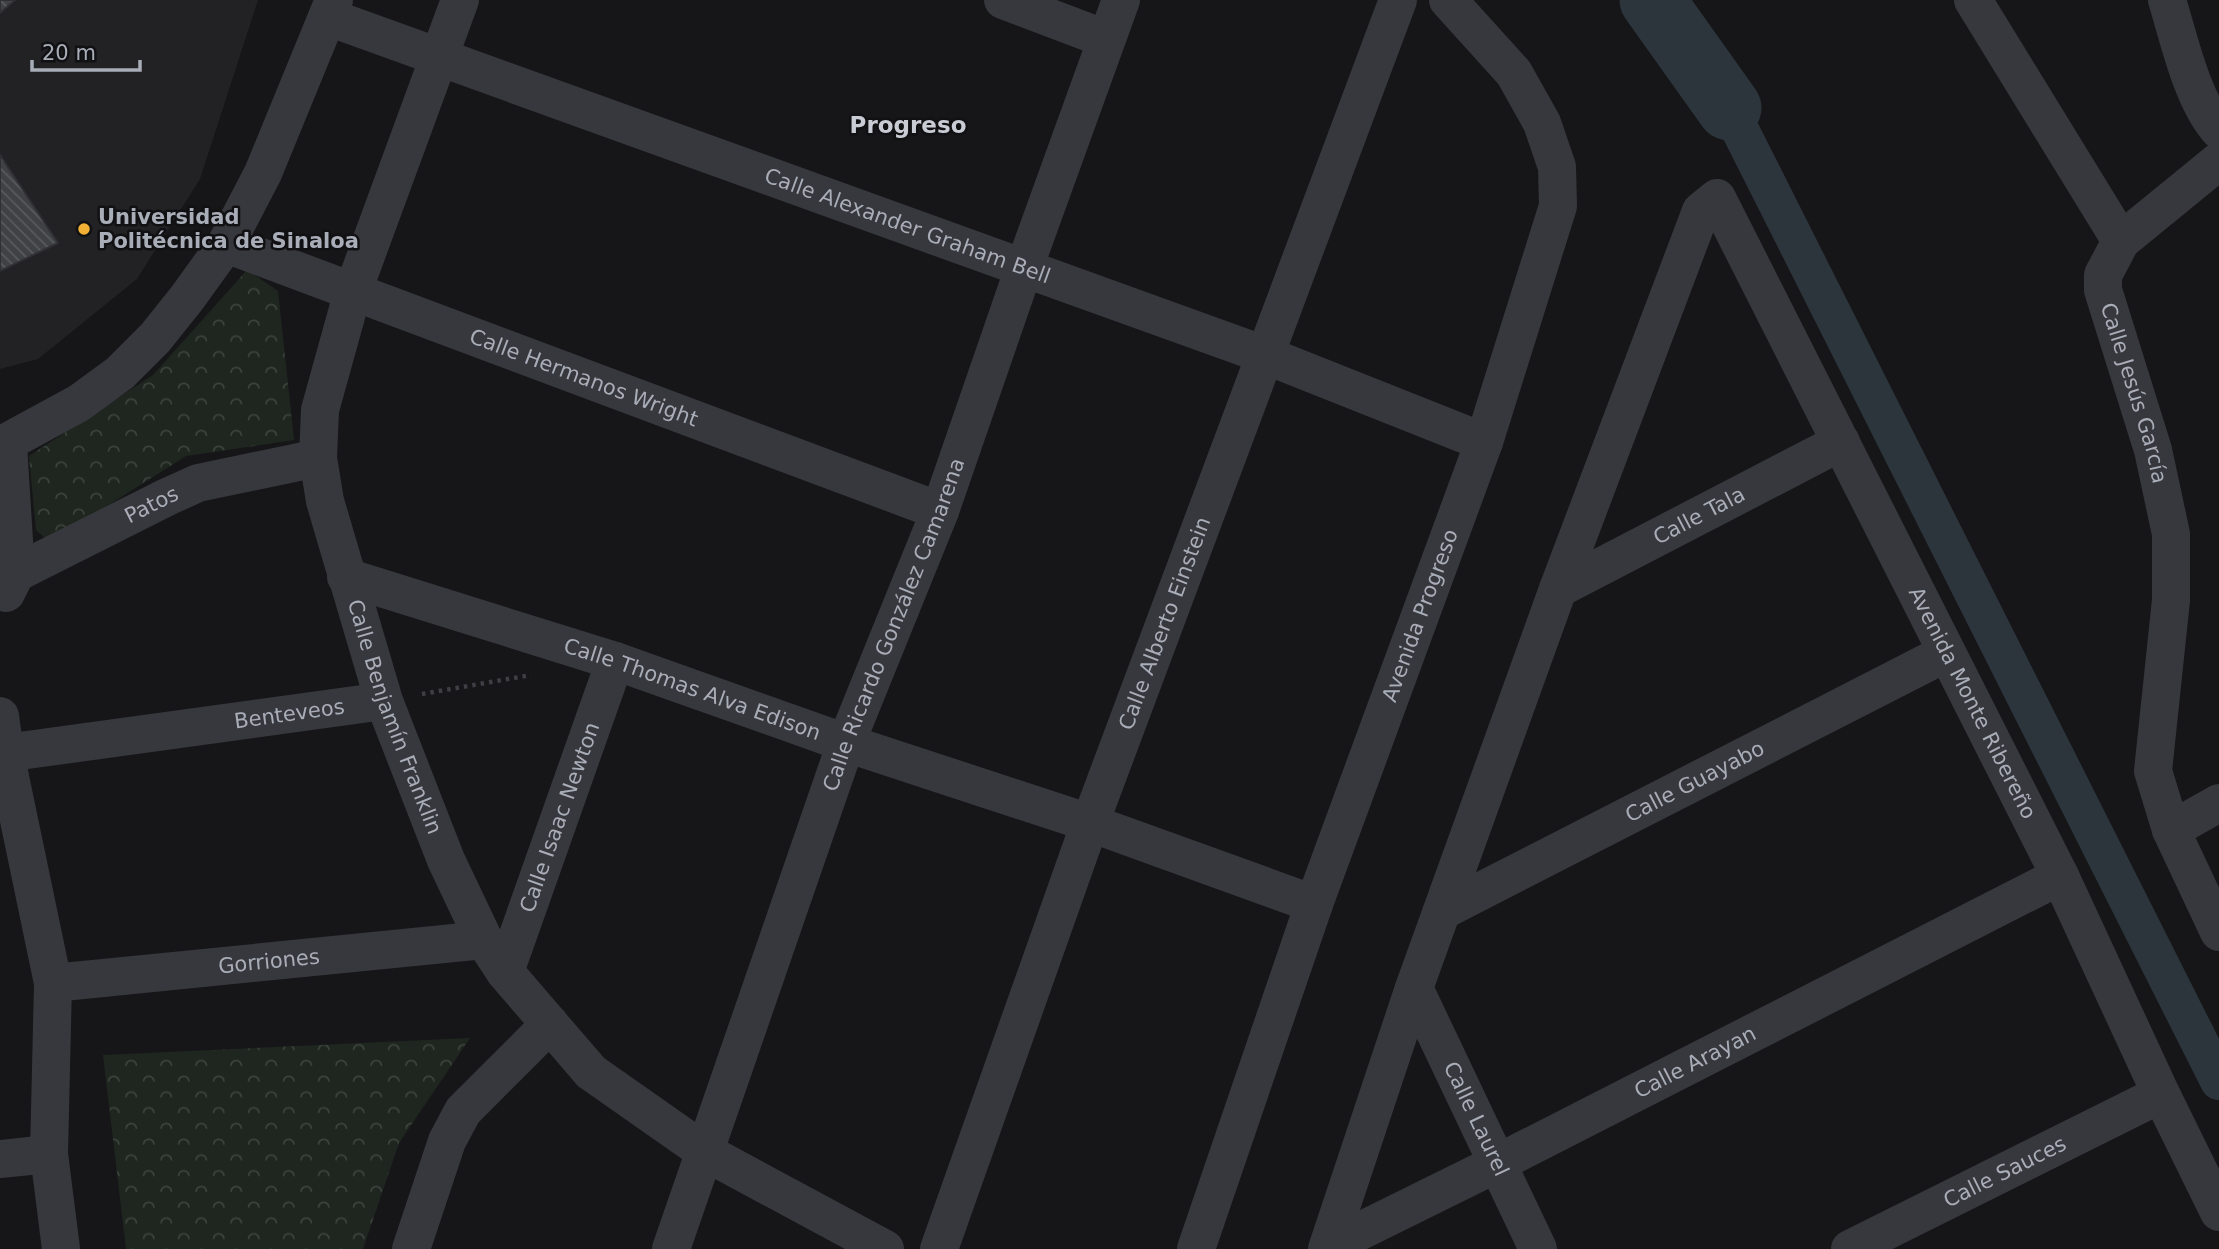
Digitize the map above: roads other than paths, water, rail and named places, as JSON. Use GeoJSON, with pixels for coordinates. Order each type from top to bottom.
{"type":"FeatureCollection","features":[{"type":"Feature","properties":{"kind":"street","name":"Calle Benjamín Franklin"},"geometry":{"type":"LineString","coordinates":[[460,0],[354,291],[320,410],[318,458],[325,501],[384,701],[446,860],[484,940],[505,972],[592,1072],[705,1153],[885,1249]]}},
{"type":"Feature","properties":{"kind":"street"},"geometry":{"type":"LineString","coordinates":[[1003,0],[1107,39]]}},
{"type":"Feature","properties":{"kind":"street","name":"Calle Ricardo González Camarena"},"geometry":{"type":"LineString","coordinates":[[671,1249],[846,743],[940,511],[1121,0]]}},
{"type":"Feature","properties":{"kind":"street","name":"Calle Alberto Einstein"},"geometry":{"type":"LineString","coordinates":[[939,1249],[1090,823],[1398,0]]}},
{"type":"Feature","properties":{"kind":"street","name":"Avenida Progreso"},"geometry":{"type":"LineString","coordinates":[[1196,1249],[1314,904],[1484,442],[1558,206],[1557,167],[1542,123],[1514,73],[1448,0]]}},
{"type":"Feature","properties":{"kind":"street"},"geometry":{"type":"LineString","coordinates":[[1973,0],[2121,241],[2219,161]]}},
{"type":"Feature","properties":{"kind":"street"},"geometry":{"type":"LineString","coordinates":[[2167,0],[2195,88],[2219,130]]}},
{"type":"Feature","properties":{"kind":"street","name":"Calle Alexander Graham Bell"},"geometry":{"type":"LineString","coordinates":[[331,8],[439,58],[1265,355],[1484,442]]}},
{"type":"Feature","properties":{"kind":"street"},"geometry":{"type":"LineString","coordinates":[[5,588],[4,445],[79,403],[120,373],[155,338],[226,244],[263,173],[331,8]]}},
{"type":"Feature","properties":{"kind":"street","name":"Avenida Monte Ribereño"},"geometry":{"type":"LineString","coordinates":[[1558,589],[1701,211],[1717,198],[2060,876],[2219,1212]]}},
{"type":"Feature","properties":{"kind":"street","name":"Calle Jesús García"},"geometry":{"type":"LineString","coordinates":[[2121,241],[2103,275],[2103,290],[2152,450],[2171,534],[2171,600],[2153,771],[2171,830],[2219,932]]}},
{"type":"Feature","properties":{"kind":"street","name":"Calle Hermanos Wright"},"geometry":{"type":"LineString","coordinates":[[226,244],[940,511]]}},
{"type":"Feature","properties":{"kind":"street","name":"Calle Tala"},"geometry":{"type":"LineString","coordinates":[[1558,589],[1841,442]]}},
{"type":"Feature","properties":{"kind":"street","name":"Patos"},"geometry":{"type":"LineString","coordinates":[[5,588],[167,497],[198,484],[318,458]]}},
{"type":"Feature","properties":{"kind":"street","name":"Calle Thomas Alva Edison"},"geometry":{"type":"LineString","coordinates":[[346,577],[615,661],[846,743],[1090,823],[1314,904]]}},
{"type":"Feature","properties":{"kind":"street"},"geometry":{"type":"LineString","coordinates":[[1327,1248],[1414,988],[1558,589]]}},
{"type":"Feature","properties":{"kind":"street","name":"Calle Guayabo"},"geometry":{"type":"LineString","coordinates":[[1442,911],[1946,653]]}},
{"type":"Feature","properties":{"kind":"street","name":"Calle Isaac Newton"},"geometry":{"type":"LineString","coordinates":[[505,972],[615,661]]}},
{"type":"Feature","properties":{"kind":"street","name":"Benteveos"},"geometry":{"type":"LineString","coordinates":[[5,753],[384,701]]}},
{"type":"Feature","properties":{"kind":"street"},"geometry":{"type":"LineString","coordinates":[[0,716],[5,753],[53,983],[49,1154],[61,1249]]}},
{"type":"Feature","properties":{"kind":"street"},"geometry":{"type":"LineString","coordinates":[[2171,830],[2219,803]]}},
{"type":"Feature","properties":{"kind":"street","name":"Calle Arayan"},"geometry":{"type":"LineString","coordinates":[[1327,1248],[2060,876]]}},
{"type":"Feature","properties":{"kind":"street","name":"Gorriones"},"geometry":{"type":"LineString","coordinates":[[53,983],[484,940]]}},
{"type":"Feature","properties":{"kind":"street","name":"Calle Laurel"},"geometry":{"type":"LineString","coordinates":[[1414,988],[1538,1249]]}},
{"type":"Feature","properties":{"kind":"street"},"geometry":{"type":"LineString","coordinates":[[411,1249],[447,1141],[463,1111],[550,1024]]}},
{"type":"Feature","properties":{"kind":"street","name":"Calle Sauces"},"geometry":{"type":"LineString","coordinates":[[1850,1249],[2161,1094]]}},
{"type":"Feature","properties":{"kind":"street"},"geometry":{"type":"LineString","coordinates":[[0,1159],[49,1154]]}},
{"type":"Feature","properties":{"kind":"waterway"},"geometry":{"type":"LineString","coordinates":[[1652,0],[1729,108]]}},
{"type":"Feature","properties":{"kind":"waterway"},"geometry":{"type":"LineString","coordinates":[[1729,108],[2219,1081]]}},
{"type":"Feature","properties":{"kind":"place","name":"Universidad Politécnica de Sinaloa"},"geometry":{"type":"Point","coordinates":[84,229]}},
{"type":"Feature","properties":{"kind":"district","name":"Progreso"},"geometry":{"type":"Point","coordinates":[908,125]}}]}
